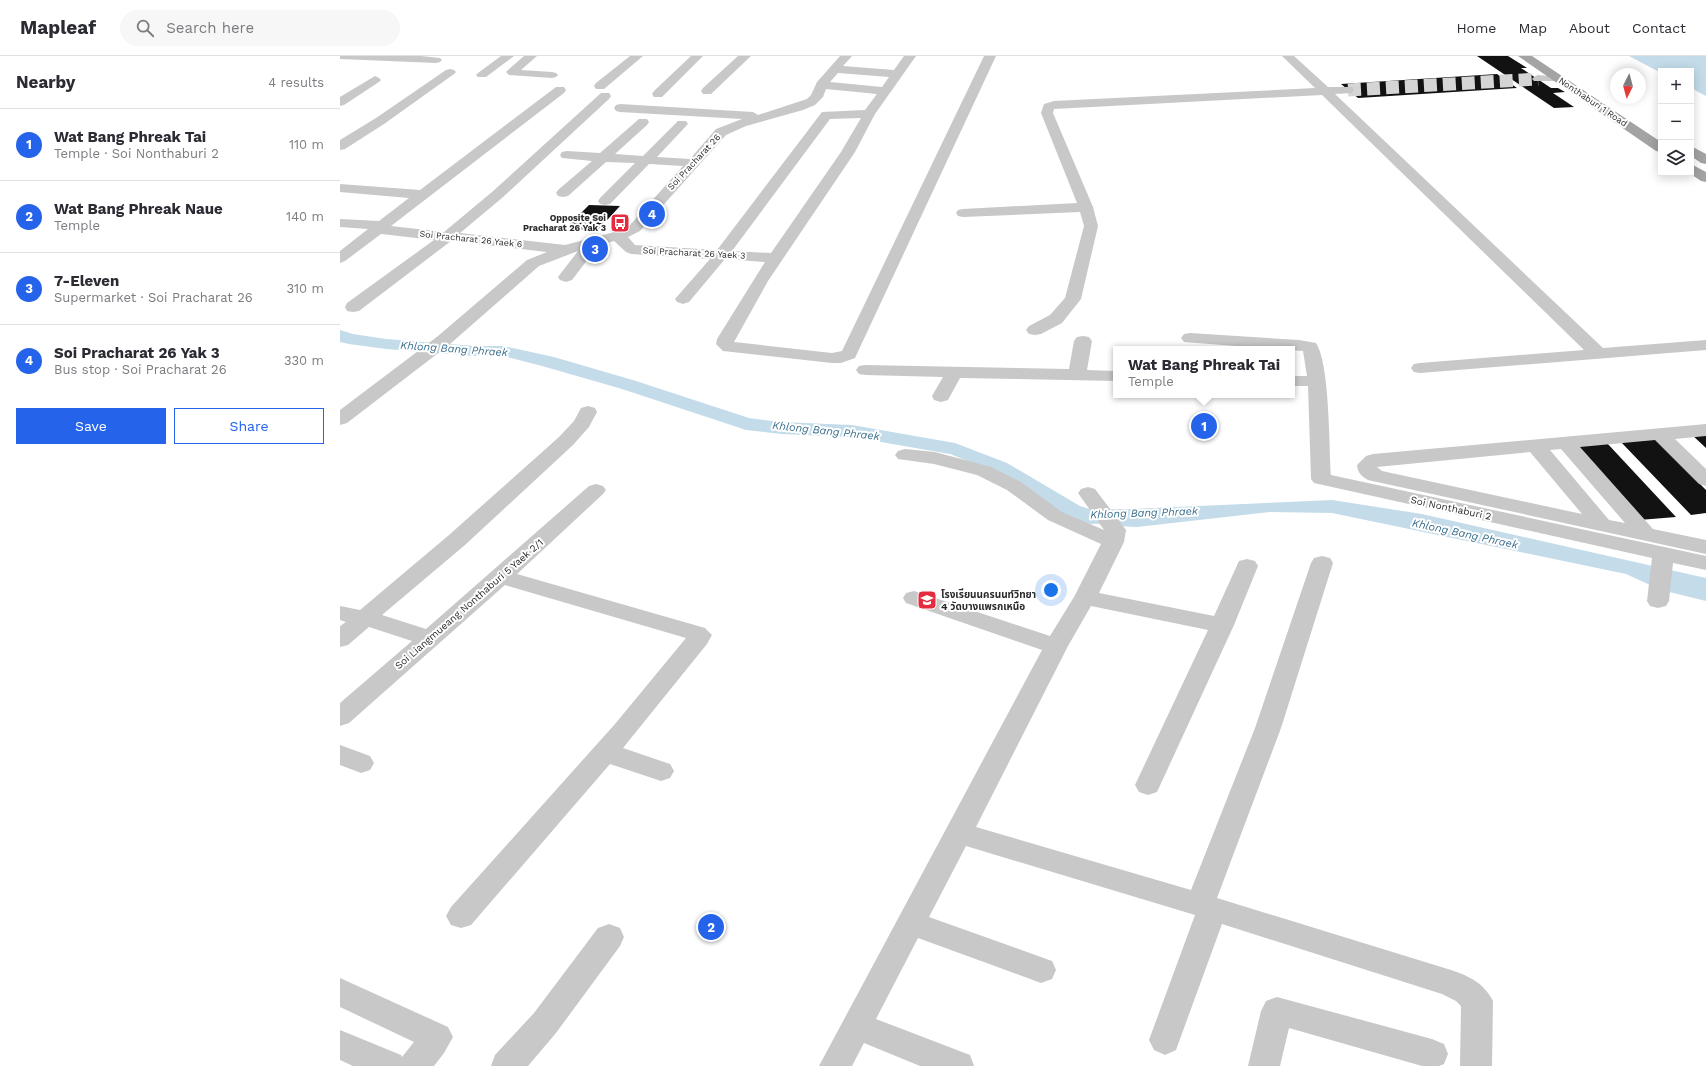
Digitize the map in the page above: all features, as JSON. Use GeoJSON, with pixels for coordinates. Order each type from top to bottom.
{"type":"FeatureCollection","features":[{"type":"Feature","properties":{"kind":"main road","name":"Nonthaburi 1 Road"},"geometry":{"type":"LineString","coordinates":[[1524,56],[1658,146]]}},
{"type":"Feature","properties":{"kind":"main road","name":"Nonthaburi 1 Road"},"geometry":{"type":"LineString","coordinates":[[1542,56],[1610,100]]}},
{"type":"Feature","properties":{"kind":"main road"},"geometry":{"type":"LineString","coordinates":[[1694,152],[1706,160]]}},
{"type":"Feature","properties":{"kind":"main road"},"geometry":{"type":"LineString","coordinates":[[1694,170],[1706,178]]}},
{"type":"Feature","properties":{"kind":"street"},"geometry":{"type":"LineString","coordinates":[[340,56],[436,60]]}},
{"type":"Feature","properties":{"kind":"street"},"geometry":{"type":"LineString","coordinates":[[482,75],[508,56]]}},
{"type":"Feature","properties":{"kind":"street"},"geometry":{"type":"LineString","coordinates":[[532,56],[512,72],[552,75]]}},
{"type":"Feature","properties":{"kind":"street"},"geometry":{"type":"LineString","coordinates":[[353,307],[447,237],[497,195],[637,56]]}},
{"type":"Feature","properties":{"kind":"street"},"geometry":{"type":"LineString","coordinates":[[658,94],[697,56]]}},
{"type":"Feature","properties":{"kind":"street"},"geometry":{"type":"LineString","coordinates":[[707,91],[745,56]]}},
{"type":"Feature","properties":{"kind":"street","name":"Soi Pracharat 26"},"geometry":{"type":"LineString","coordinates":[[340,419],[444,340],[533,263],[565,250],[618,236],[635,228],[721,132],[736,125],[799,107],[811,102],[817,97],[821,85],[846,56]]}},
{"type":"Feature","properties":{"kind":"street"},"geometry":{"type":"LineString","coordinates":[[910,56],[869,114],[848,152],[756,288],[725,344],[730,347],[832,358],[841,358],[849,354],[990,56]]}},
{"type":"Feature","properties":{"kind":"street"},"geometry":{"type":"LineString","coordinates":[[1288,56],[1599,354]]}},
{"type":"Feature","properties":{"kind":"street"},"geometry":{"type":"LineString","coordinates":[[834,69],[897,74]]}},
{"type":"Feature","properties":{"kind":"street"},"geometry":{"type":"LineString","coordinates":[[340,146],[380,121],[450,72]]}},
{"type":"Feature","properties":{"kind":"street"},"geometry":{"type":"LineString","coordinates":[[1538,80],[1558,79]]}},
{"type":"Feature","properties":{"kind":"street"},"geometry":{"type":"LineString","coordinates":[[340,102],[375,80]]}},
{"type":"Feature","properties":{"kind":"street"},"geometry":{"type":"LineString","coordinates":[[821,85],[886,91]]}},
{"type":"Feature","properties":{"kind":"street"},"geometry":{"type":"LineString","coordinates":[[340,258],[560,90]]}},
{"type":"Feature","properties":{"kind":"street"},"geometry":{"type":"LineString","coordinates":[[1035,330],[1056,319],[1073,299],[1091,226],[1086,207],[1047,113],[1047,108],[1054,105],[1111,97],[1199,92],[1348,90]]}},
{"type":"Feature","properties":{"kind":"street"},"geometry":{"type":"LineString","coordinates":[[620,108],[762,117]]}},
{"type":"Feature","properties":{"kind":"street"},"geometry":{"type":"LineString","coordinates":[[683,300],[721,255],[826,115],[869,114]]}},
{"type":"Feature","properties":{"kind":"street"},"geometry":{"type":"LineString","coordinates":[[563,193],[642,122]]}},
{"type":"Feature","properties":{"kind":"street"},"geometry":{"type":"LineString","coordinates":[[605,200],[682,124]]}},
{"type":"Feature","properties":{"kind":"street"},"geometry":{"type":"LineString","coordinates":[[567,155],[692,163]]}},
{"type":"Feature","properties":{"kind":"street"},"geometry":{"type":"LineString","coordinates":[[340,188],[423,195]]}},
{"type":"Feature","properties":{"kind":"street"},"geometry":{"type":"LineString","coordinates":[[963,213],[1086,207]]}},
{"type":"Feature","properties":{"kind":"street","name":"Soi Pracharat 26 Yaek 6"},"geometry":{"type":"LineString","coordinates":[[340,223],[565,250]]}},
{"type":"Feature","properties":{"kind":"street","name":"Soi Pracharat 26 Yaek 3"},"geometry":{"type":"LineString","coordinates":[[618,236],[631,249],[776,258]]}},
{"type":"Feature","properties":{"kind":"street"},"geometry":{"type":"LineString","coordinates":[[566,277],[593,242]]}},
{"type":"Feature","properties":{"kind":"street","name":"Soi Nonthaburi 2"},"geometry":{"type":"LineString","coordinates":[[1190,338],[1299,344],[1310,347],[1317,381],[1321,479],[1662,558],[1706,563]]}},
{"type":"Feature","properties":{"kind":"street"},"geometry":{"type":"LineString","coordinates":[[1077,375],[1083,341]]}},
{"type":"Feature","properties":{"kind":"street"},"geometry":{"type":"LineString","coordinates":[[1420,368],[1706,345]]}},
{"type":"Feature","properties":{"kind":"street"},"geometry":{"type":"LineString","coordinates":[[865,370],[1113,376]]}},
{"type":"Feature","properties":{"kind":"street"},"geometry":{"type":"LineString","coordinates":[[941,396],[954,373]]}},
{"type":"Feature","properties":{"kind":"street"},"geometry":{"type":"LineString","coordinates":[[1295,381],[1317,381]]}},
{"type":"Feature","properties":{"kind":"street"},"geometry":{"type":"LineString","coordinates":[[340,639],[468,531],[566,441],[582,423],[588,412]]}},
{"type":"Feature","properties":{"kind":"street"},"geometry":{"type":"LineString","coordinates":[[1706,430],[1373,460],[1367,465],[1368,471],[1374,476],[1706,547]]}},
{"type":"Feature","properties":{"kind":"street"},"geometry":{"type":"LineString","coordinates":[[1659,434],[1706,480]]}},
{"type":"Feature","properties":{"kind":"street"},"geometry":{"type":"LineString","coordinates":[[1565,442],[1647,535]]}},
{"type":"Feature","properties":{"kind":"street"},"geometry":{"type":"LineString","coordinates":[[1535,445],[1603,526]]}},
{"type":"Feature","properties":{"kind":"street"},"geometry":{"type":"LineString","coordinates":[[904,455],[935,458],[984,471],[1005,480],[1054,516],[1114,536]]}},
{"type":"Feature","properties":{"kind":"street","name":"Soi Liangmueang Nonthaburi 5 Yaek 2/1"},"geometry":{"type":"LineString","coordinates":[[340,717],[596,490]]}},
{"type":"Feature","properties":{"kind":"street"},"geometry":{"type":"LineString","coordinates":[[1093,499],[1114,536]]}},
{"type":"Feature","properties":{"kind":"street"},"geometry":{"type":"LineString","coordinates":[[835,1066],[872,1032],[925,929],[959,834],[1056,646],[1085,597],[1114,536]]}},
{"type":"Feature","properties":{"kind":"street"},"geometry":{"type":"LineString","coordinates":[[1658,597],[1662,558]]}},
{"type":"Feature","properties":{"kind":"street"},"geometry":{"type":"LineString","coordinates":[[1165,1040],[1206,907],[1268,728],[1322,563]]}},
{"type":"Feature","properties":{"kind":"street"},"geometry":{"type":"LineString","coordinates":[[1148,785],[1222,625],[1247,566]]}},
{"type":"Feature","properties":{"kind":"street"},"geometry":{"type":"LineString","coordinates":[[461,916],[605,752],[700,635],[500,576]]}},
{"type":"Feature","properties":{"kind":"street"},"geometry":{"type":"LineString","coordinates":[[1085,597],[1222,625]]}},
{"type":"Feature","properties":{"kind":"street"},"geometry":{"type":"LineString","coordinates":[[914,598],[1056,646]]}},
{"type":"Feature","properties":{"kind":"street"},"geometry":{"type":"LineString","coordinates":[[340,613],[365,618],[430,638]]}},
{"type":"Feature","properties":{"kind":"street"},"geometry":{"type":"LineString","coordinates":[[605,752],[661,771]]}},
{"type":"Feature","properties":{"kind":"street"},"geometry":{"type":"LineString","coordinates":[[959,834],[1206,907],[1451,983],[1467,991],[1477,1001],[1476,1066]]}},
{"type":"Feature","properties":{"kind":"street"},"geometry":{"type":"LineString","coordinates":[[925,929],[1041,970]]}},
{"type":"Feature","properties":{"kind":"street"},"geometry":{"type":"LineString","coordinates":[[507,1066],[545,1023],[609,937]]}},
{"type":"Feature","properties":{"kind":"street"},"geometry":{"type":"LineString","coordinates":[[340,992],[434,1034],[437,1037],[433,1044],[414,1066]]}},
{"type":"Feature","properties":{"kind":"street"},"geometry":{"type":"LineString","coordinates":[[1264,1066],[1277,1011],[1432,1054]]}},
{"type":"Feature","properties":{"kind":"street"},"geometry":{"type":"LineString","coordinates":[[872,1032],[958,1066]]}},
{"type":"Feature","properties":{"kind":"street"},"geometry":{"type":"LineString","coordinates":[[340,1046],[390,1066]]}},
{"type":"Feature","properties":{"kind":"water"},"geometry":{"type":"Polygon","coordinates":[[[1629,56],[1706,56],[1706,96],[1694,90],[1694,68],[1658,68],[1658,71],[1629,56]]]}},
{"type":"Feature","properties":{"kind":"water"},"geometry":{"type":"Polygon","coordinates":[[[1332,500],[1422,514],[1706,578],[1706,601],[1661,590],[1626,574],[1332,513],[1270,512],[1137,527],[1117,526],[1109,510],[1332,500]]]}},
{"type":"Feature","properties":{"kind":"building"},"geometry":{"type":"Polygon","coordinates":[[[1477,56],[1508,56],[1527,68],[1521,68],[1551,88],[1558,88],[1565,92],[1553,93],[1574,107],[1554,108],[1477,56]]]}},
{"type":"Feature","properties":{"kind":"building"},"geometry":{"type":"Polygon","coordinates":[[[1497,74],[1517,88],[1358,98],[1341,84],[1497,74]]]}},
{"type":"Feature","properties":{"kind":"building"},"geometry":{"type":"Polygon","coordinates":[[[589,205],[620,206],[598,230],[565,229],[589,205]]]}},
{"type":"Feature","properties":{"kind":"building"},"geometry":{"type":"Polygon","coordinates":[[[1706,433],[1706,448],[1691,434],[1706,433]]]}},
{"type":"Feature","properties":{"kind":"building"},"geometry":{"type":"Polygon","coordinates":[[[1654,438],[1706,490],[1706,513],[1691,515],[1620,441],[1654,438]]]}},
{"type":"Feature","properties":{"kind":"building"},"geometry":{"type":"Polygon","coordinates":[[[1606,442],[1676,517],[1639,520],[1572,445],[1606,442]]]}},
{"type":"Feature","properties":{"kind":"waterway","name":"Khlong Bang Phraek"},"geometry":{"type":"LineString","coordinates":[[340,335],[349,339],[386,344],[475,351],[503,351],[547,361],[629,385],[746,424],[781,428],[852,431],[955,449],[1000,467],[1072,511],[1090,517],[1125,516]]}},
{"type":"Feature","properties":{"kind":"tunnel"},"geometry":{"type":"LineString","coordinates":[[1348,90],[1538,79]]}},
{"type":"Feature","properties":{"kind":"place","name":"Soi Pracharat 26 Yak 3"},"geometry":{"type":"Point","coordinates":[652,214]}},
{"type":"Feature","properties":{"kind":"place","name":"Opposite Soi Pracharat 26 Yak 3"},"geometry":{"type":"Point","coordinates":[620,223]}},
{"type":"Feature","properties":{"kind":"place","name":"7-Eleven"},"geometry":{"type":"Point","coordinates":[595,249]}},
{"type":"Feature","properties":{"kind":"place","name":"Wat Bang Phreak Tai"},"geometry":{"type":"Point","coordinates":[1204,426]}},
{"type":"Feature","properties":{"kind":"place","name":"โรงเรียนนครนนท์วิทยา 4 วัดบางแพรกเหนือ"},"geometry":{"type":"Point","coordinates":[927,600]}},
{"type":"Feature","properties":{"kind":"place","name":"Wat Bang Phreak Naue"},"geometry":{"type":"Point","coordinates":[711,927]}}]}
